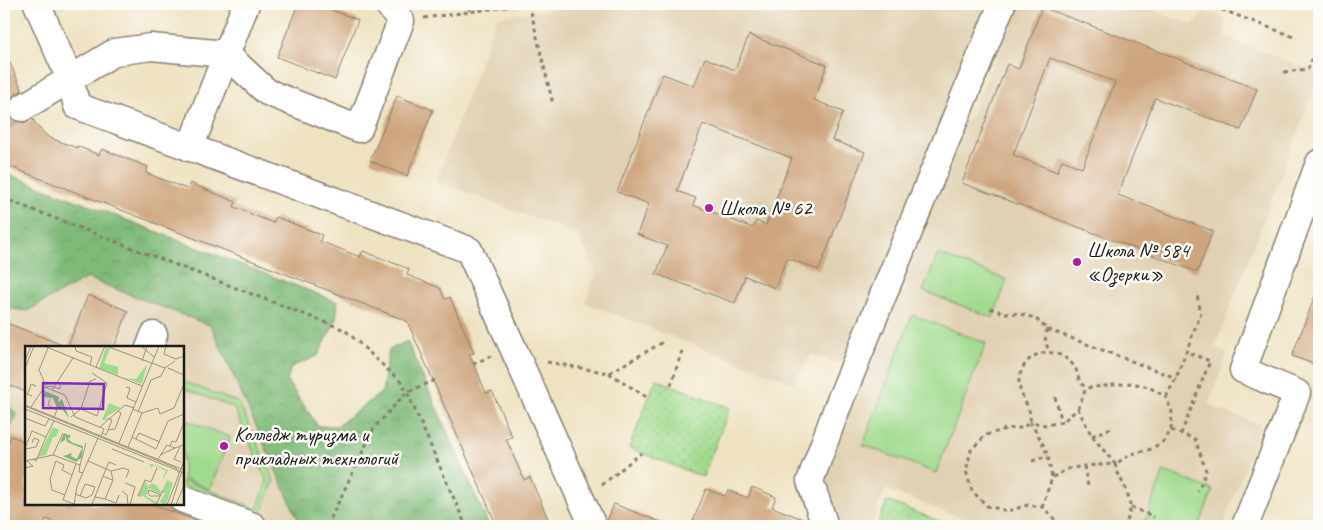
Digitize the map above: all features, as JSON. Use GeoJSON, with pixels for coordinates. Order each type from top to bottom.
{"type":"FeatureCollection","features":[{"type":"Feature","properties":{"kind":"lane"},"geometry":{"type":"LineString","coordinates":[[37,4],[70,80],[77,106],[468,250],[593,526]]}},
{"type":"Feature","properties":{"kind":"lane"},"geometry":{"type":"LineString","coordinates":[[190,148],[246,4]]}},
{"type":"Feature","properties":{"kind":"lane"},"geometry":{"type":"LineString","coordinates":[[825,526],[810,481],[837,408],[1002,4]]}},
{"type":"Feature","properties":{"kind":"lane"},"geometry":{"type":"LineString","coordinates":[[22,108],[115,52],[151,47],[226,54],[267,92],[359,129],[394,12]]}},
{"type":"Feature","properties":{"kind":"lane"},"geometry":{"type":"LineString","coordinates":[[1245,526],[1297,394],[1243,370],[1319,163]]}},
{"type":"Feature","properties":{"kind":"lane"},"geometry":{"type":"LineString","coordinates":[[184,500],[253,526]]}},
{"type":"Feature","properties":{"kind":"path"},"geometry":{"type":"LineString","coordinates":[[469,11],[472,4]]}},
{"type":"Feature","properties":{"kind":"path"},"geometry":{"type":"LineString","coordinates":[[394,12],[469,11],[529,4],[554,104]]}},
{"type":"Feature","properties":{"kind":"path"},"geometry":{"type":"LineString","coordinates":[[1206,4],[1297,38]]}},
{"type":"Feature","properties":{"kind":"path"},"geometry":{"type":"LineString","coordinates":[[1284,72],[1308,69],[1312,59]]}},
{"type":"Feature","properties":{"kind":"path"},"geometry":{"type":"LineString","coordinates":[[4,196],[10,201],[344,330],[401,382],[466,526]]}},
{"type":"Feature","properties":{"kind":"path"},"geometry":{"type":"LineString","coordinates":[[1166,397],[1176,378],[1201,313],[1197,295]]}},
{"type":"Feature","properties":{"kind":"path"},"geometry":{"type":"LineString","coordinates":[[990,308],[1004,313],[1020,314],[1035,318],[1047,329],[1176,378]]}},
{"type":"Feature","properties":{"kind":"path"},"geometry":{"type":"LineString","coordinates":[[1047,329],[1045,341],[1049,351]]}},
{"type":"Feature","properties":{"kind":"path"},"geometry":{"type":"LineString","coordinates":[[609,373],[665,342]]}},
{"type":"Feature","properties":{"kind":"path"},"geometry":{"type":"LineString","coordinates":[[671,385],[683,348]]}},
{"type":"Feature","properties":{"kind":"path"},"geometry":{"type":"LineString","coordinates":[[1042,507],[1052,478],[1048,456],[1030,422],[1030,413],[1023,398],[1019,382],[1022,367],[1033,356],[1049,351],[1064,355],[1075,366],[1080,381],[1086,388]]}},
{"type":"Feature","properties":{"kind":"path"},"geometry":{"type":"LineString","coordinates":[[1182,434],[1210,361],[1186,352]]}},
{"type":"Feature","properties":{"kind":"path"},"geometry":{"type":"LineString","coordinates":[[516,357],[609,373],[648,398]]}},
{"type":"Feature","properties":{"kind":"path"},"geometry":{"type":"LineString","coordinates":[[327,526],[374,428],[407,392],[438,379]]}},
{"type":"Feature","properties":{"kind":"path"},"geometry":{"type":"LineString","coordinates":[[1052,478],[1066,469],[1115,464],[1132,454],[1150,449],[1164,441],[1171,430],[1172,412],[1166,397],[1150,387],[1132,383],[1086,388]]}},
{"type":"Feature","properties":{"kind":"path"},"geometry":{"type":"LineString","coordinates":[[1030,422],[1046,425],[1062,422],[1078,409],[1086,388]]}},
{"type":"Feature","properties":{"kind":"path"},"geometry":{"type":"LineString","coordinates":[[1055,396],[1062,422]]}},
{"type":"Feature","properties":{"kind":"path"},"geometry":{"type":"LineString","coordinates":[[1078,409],[1092,436],[1115,464],[1125,488],[1131,507],[1125,526]]}},
{"type":"Feature","properties":{"kind":"path"},"geometry":{"type":"LineString","coordinates":[[1030,422],[1023,428],[1006,429],[986,435],[971,450],[966,471],[972,491],[987,506],[1008,512],[1028,505],[1042,507],[1060,526]]}},
{"type":"Feature","properties":{"kind":"path"},"geometry":{"type":"LineString","coordinates":[[1092,436],[1114,427]]}},
{"type":"Feature","properties":{"kind":"path"},"geometry":{"type":"LineString","coordinates":[[1171,430],[1195,439],[1206,471],[1198,492]]}},
{"type":"Feature","properties":{"kind":"path"},"geometry":{"type":"LineString","coordinates":[[582,501],[641,453]]}},
{"type":"Feature","properties":{"kind":"path"},"geometry":{"type":"LineString","coordinates":[[1032,461],[1048,456]]}},
{"type":"Feature","properties":{"kind":"path"},"geometry":{"type":"LineString","coordinates":[[1084,466],[1088,486]]}},
{"type":"Feature","properties":{"kind":"path"},"geometry":{"type":"LineString","coordinates":[[1131,507],[1154,517]]}},
{"type":"Feature","properties":{"kind":"shaded area","name":"Школа № 62"},"geometry":{"type":"Polygon","coordinates":[[[588,4],[991,4],[848,366],[811,354],[794,383],[585,303],[596,273],[579,235],[436,181],[497,17],[588,4]]]}},
{"type":"Feature","properties":{"kind":"shaded area","name":"Школа № 584 «Озерки»"},"geometry":{"type":"Polygon","coordinates":[[[1018,4],[1138,4],[1194,25],[1204,11],[1225,19],[1224,37],[1319,73],[1215,347],[1228,353],[1208,405],[1261,425],[1223,526],[983,526],[885,489],[870,526],[838,526],[819,487],[960,123],[970,119],[1018,4]]]}},
{"type":"Feature","properties":{"kind":"shaded area","name":"Колледж туризма и прикладных технологий"},"geometry":{"type":"Polygon","coordinates":[[[87,278],[211,326],[301,526],[4,526],[4,280],[87,278]]]}},
{"type":"Feature","properties":{"kind":"green space"},"geometry":{"type":"Polygon","coordinates":[[[4,168],[8,174],[338,302],[336,320],[318,356],[291,367],[287,381],[318,426],[337,426],[382,392],[389,350],[407,341],[489,526],[301,526],[211,326],[87,278],[27,311],[4,308],[4,168]]]}},
{"type":"Feature","properties":{"kind":"green space"},"geometry":{"type":"Polygon","coordinates":[[[938,254],[1007,280],[993,318],[923,291],[938,254]]]}},
{"type":"Feature","properties":{"kind":"green space"},"geometry":{"type":"Polygon","coordinates":[[[912,315],[986,343],[936,473],[863,445],[912,315]]]}},
{"type":"Feature","properties":{"kind":"green space"},"geometry":{"type":"Polygon","coordinates":[[[656,379],[730,408],[703,477],[629,448],[656,379]]]}},
{"type":"Feature","properties":{"kind":"green space"},"geometry":{"type":"Polygon","coordinates":[[[184,382],[239,403],[274,481],[260,516],[184,486],[184,480],[257,509],[267,481],[234,408],[184,388],[184,382]]]}},
{"type":"Feature","properties":{"kind":"green space"},"geometry":{"type":"Polygon","coordinates":[[[4,400],[17,415],[8,433],[4,434],[4,400]]]}},
{"type":"Feature","properties":{"kind":"green space"},"geometry":{"type":"Polygon","coordinates":[[[184,420],[230,437],[210,489],[184,478],[184,420]]]}},
{"type":"Feature","properties":{"kind":"green space"},"geometry":{"type":"Polygon","coordinates":[[[1164,471],[1213,490],[1199,526],[1143,526],[1164,471]]]}},
{"type":"Feature","properties":{"kind":"green space"},"geometry":{"type":"Polygon","coordinates":[[[887,501],[952,526],[877,526],[887,501]]]}},
{"type":"Feature","properties":{"kind":"building"},"geometry":{"type":"Polygon","coordinates":[[[298,4],[317,4],[358,20],[335,80],[277,57],[298,4]]]}},
{"type":"Feature","properties":{"kind":"building"},"geometry":{"type":"Polygon","coordinates":[[[1042,7],[1257,89],[1241,130],[1155,98],[1118,195],[1213,231],[1197,272],[962,183],[1007,64],[1019,69],[1042,7]],[[1050,58],[1013,155],[1057,172],[1062,160],[1082,168],[1115,82],[1050,58]]]}},
{"type":"Feature","properties":{"kind":"building"},"geometry":{"type":"Polygon","coordinates":[[[749,35],[827,65],[814,100],[843,112],[832,140],[865,152],[819,270],[787,258],[775,288],[745,276],[735,303],[656,274],[667,246],[637,234],[649,204],[617,192],[663,74],[694,86],[705,58],[735,70],[749,35]],[[703,124],[677,191],[696,198],[693,205],[753,228],[756,221],[766,225],[792,158],[703,124]]]}},
{"type":"Feature","properties":{"kind":"building"},"geometry":{"type":"Polygon","coordinates":[[[4,50],[22,90],[9,101],[7,109],[14,121],[23,123],[33,119],[36,125],[48,137],[99,155],[102,149],[148,167],[146,173],[187,189],[190,183],[236,202],[234,207],[273,223],[276,217],[322,235],[320,241],[360,257],[363,251],[409,269],[407,275],[440,288],[445,299],[450,297],[474,353],[469,354],[486,393],[492,391],[512,437],[506,439],[524,480],[530,477],[551,526],[497,526],[407,321],[8,166],[4,155],[4,50]]]}},
{"type":"Feature","properties":{"kind":"building"},"geometry":{"type":"Polygon","coordinates":[[[397,96],[433,110],[407,176],[370,161],[397,96]]]}},
{"type":"Feature","properties":{"kind":"building"},"geometry":{"type":"Polygon","coordinates":[[[1319,288],[1319,366],[1292,356],[1319,288]]]}},
{"type":"Feature","properties":{"kind":"building"},"geometry":{"type":"Polygon","coordinates":[[[88,295],[128,311],[115,346],[68,346],[88,295]]]}},
{"type":"Feature","properties":{"kind":"building"},"geometry":{"type":"Polygon","coordinates":[[[4,322],[65,346],[25,346],[25,392],[4,383],[4,322]]]}},
{"type":"Feature","properties":{"kind":"building"},"geometry":{"type":"Polygon","coordinates":[[[11,436],[25,442],[25,505],[155,505],[207,525],[66,526],[46,519],[43,526],[4,526],[4,453],[11,436]]]}},
{"type":"Feature","properties":{"kind":"building"},"geometry":{"type":"Polygon","coordinates":[[[752,487],[776,497],[772,507],[808,521],[809,526],[691,526],[706,489],[725,496],[728,490],[748,498],[752,487]]]}},
{"type":"Feature","properties":{"kind":"building"},"geometry":{"type":"Polygon","coordinates":[[[614,504],[668,526],[608,526],[607,521],[614,504]]]}},
{"type":"Feature","properties":{"kind":"tunnel"},"geometry":{"type":"LineString","coordinates":[[4,116],[22,108]]}},
{"type":"Feature","properties":{"kind":"place","name":"Школа № 62"},"geometry":{"type":"Point","coordinates":[709,208]}},
{"type":"Feature","properties":{"kind":"place","name":"Школа № 584 «Озерки»"},"geometry":{"type":"Point","coordinates":[1077,262]}},
{"type":"Feature","properties":{"kind":"place","name":"Колледж туризма и прикладных технологий"},"geometry":{"type":"Point","coordinates":[224,446]}}]}
